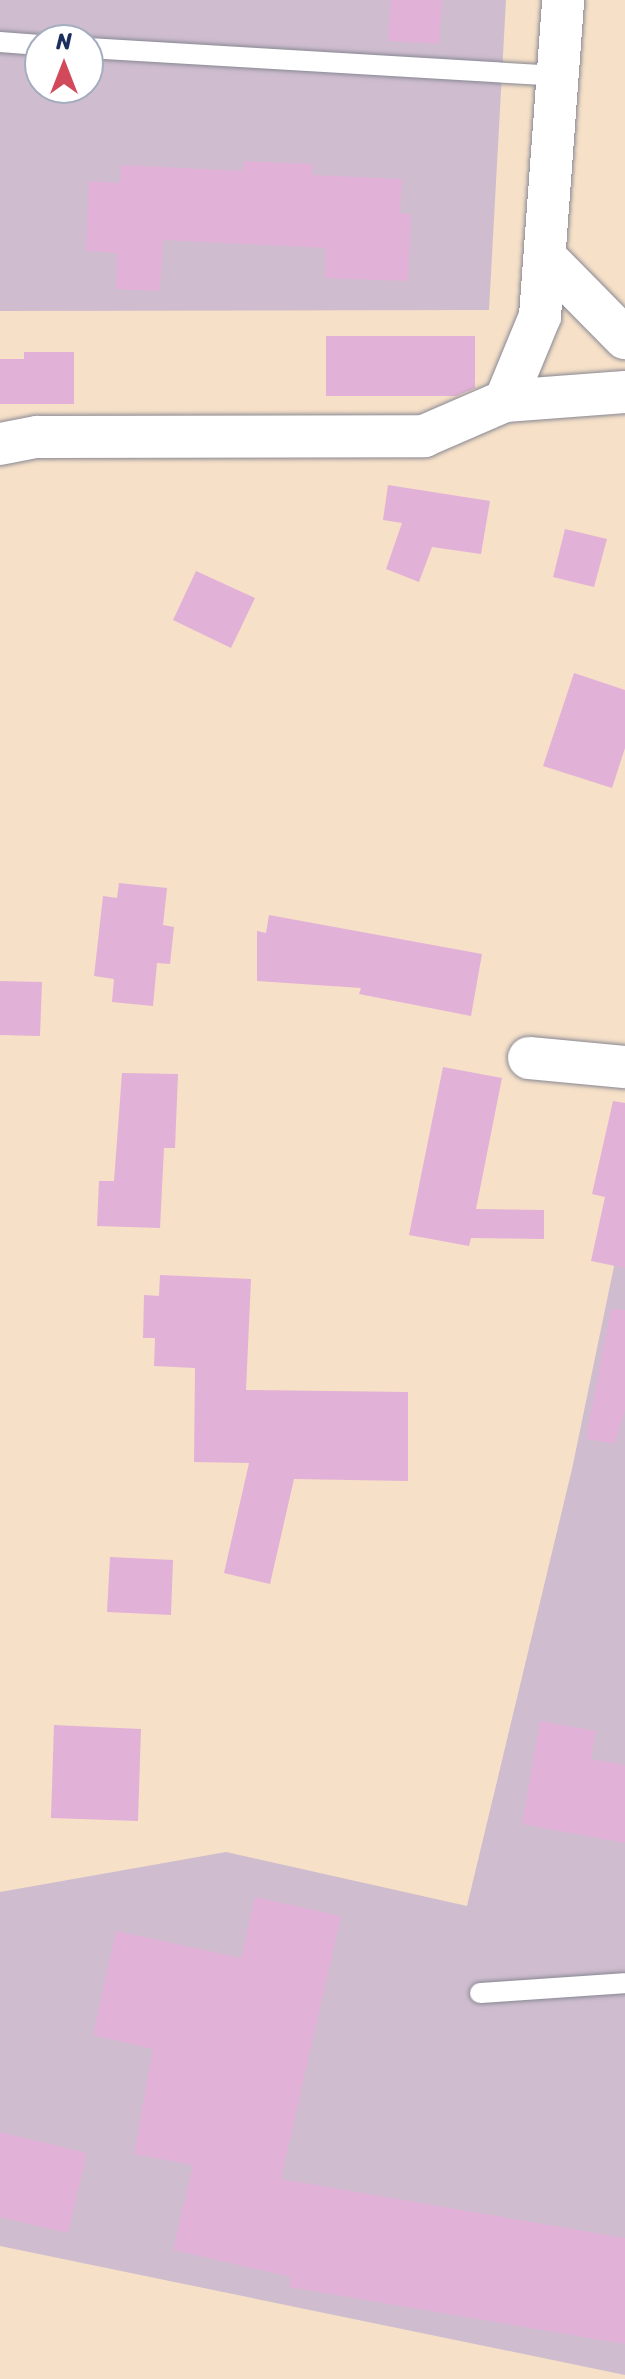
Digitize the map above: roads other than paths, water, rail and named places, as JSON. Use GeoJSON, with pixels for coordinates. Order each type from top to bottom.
{"type":"FeatureCollection","features":[{"type":"Feature","properties":{"kind":"street"},"geometry":{"type":"LineString","coordinates":[[505,401],[540,316],[563,0]]}},
{"type":"Feature","properties":{"kind":"street"},"geometry":{"type":"LineString","coordinates":[[545,257],[625,338]]}},
{"type":"Feature","properties":{"kind":"street"},"geometry":{"type":"LineString","coordinates":[[0,444],[37,437],[424,436],[505,401],[625,392]]}},
{"type":"Feature","properties":{"kind":"street"},"geometry":{"type":"LineString","coordinates":[[529,1058],[625,1067]]}},
{"type":"Feature","properties":{"kind":"lane"},"geometry":{"type":"LineString","coordinates":[[0,42],[24,44]]}},
{"type":"Feature","properties":{"kind":"lane"},"geometry":{"type":"LineString","coordinates":[[104,49],[557,76]]}},
{"type":"Feature","properties":{"kind":"lane"},"geometry":{"type":"LineString","coordinates":[[480,1993],[625,1983]]}}]}
